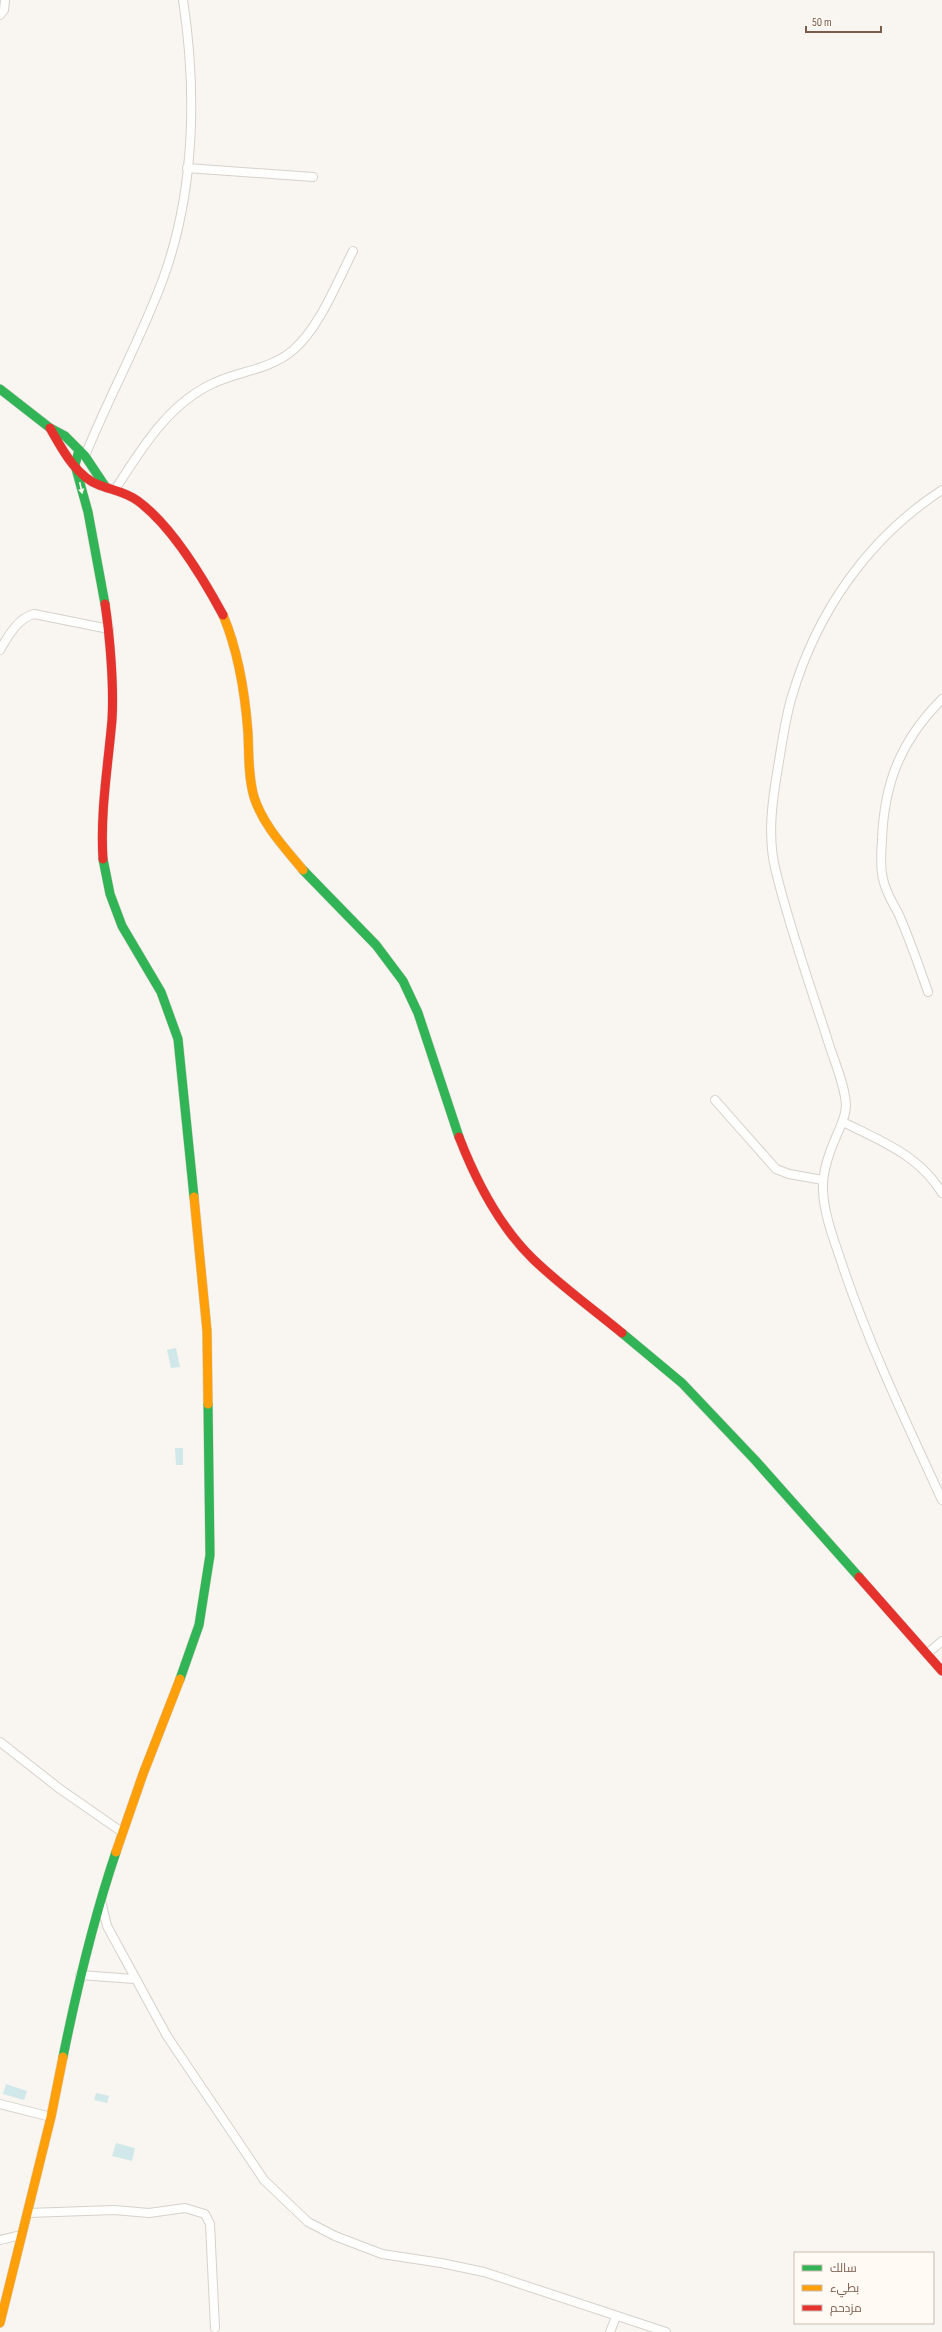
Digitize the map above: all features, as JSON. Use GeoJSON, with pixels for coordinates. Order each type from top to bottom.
{"type":"FeatureCollection","features":[{"type":"Feature","properties":{"kind":"street"},"geometry":{"type":"LineString","coordinates":[[0,15],[4,10],[5,0]]}},
{"type":"Feature","properties":{"kind":"street"},"geometry":{"type":"LineString","coordinates":[[0,2323],[51,2117],[80,1975],[100,1900],[122,1832],[199,1624],[210,1555],[207,1332],[178,1039],[161,992],[122,926],[110,894],[103,865],[102,846],[105,784],[112,718],[109,629],[88,512],[75,465],[163,279],[175,240],[187,168],[191,64],[182,0]]}},
{"type":"Feature","properties":{"kind":"street"},"geometry":{"type":"LineString","coordinates":[[187,168],[313,177]]}},
{"type":"Feature","properties":{"kind":"street"},"geometry":{"type":"LineString","coordinates":[[116,488],[148,442],[173,411],[198,391],[214,382],[276,361],[291,352],[303,340],[314,324],[353,251]]}},
{"type":"Feature","properties":{"kind":"street"},"geometry":{"type":"LineString","coordinates":[[0,389],[50,428],[65,436],[82,453],[105,486]]}},
{"type":"Feature","properties":{"kind":"street"},"geometry":{"type":"LineString","coordinates":[[50,428],[75,465],[90,480],[105,486],[116,488],[138,501],[160,521],[222,615],[235,646],[244,677],[249,759],[256,803],[264,819],[289,854],[320,890],[376,946],[402,980],[421,1020],[434,1068],[467,1158],[501,1221],[516,1242],[682,1383],[755,1460],[942,1671]]}},
{"type":"Feature","properties":{"kind":"street"},"geometry":{"type":"LineString","coordinates":[[88,512],[90,480],[93,467]]}},
{"type":"Feature","properties":{"kind":"street"},"geometry":{"type":"LineString","coordinates":[[942,490],[906,516],[862,561],[829,609],[811,646],[791,697],[773,797],[772,846],[775,870],[801,960],[839,1077],[846,1106],[843,1122],[828,1159],[823,1180],[823,1193],[827,1212],[859,1315],[942,1500]]}},
{"type":"Feature","properties":{"kind":"street"},"geometry":{"type":"LineString","coordinates":[[0,650],[25,616],[34,614],[109,629]]}},
{"type":"Feature","properties":{"kind":"street"},"geometry":{"type":"LineString","coordinates":[[928,992],[884,883],[881,856],[882,834],[889,785],[897,762],[907,742],[922,720],[942,699]]}},
{"type":"Feature","properties":{"kind":"street"},"geometry":{"type":"LineString","coordinates":[[715,1100],[776,1169],[789,1174],[823,1180]]}},
{"type":"Feature","properties":{"kind":"street"},"geometry":{"type":"LineString","coordinates":[[843,1122],[906,1154],[925,1170],[942,1193]]}},
{"type":"Feature","properties":{"kind":"street"},"geometry":{"type":"LineString","coordinates":[[927,1654],[942,1641]]}},
{"type":"Feature","properties":{"kind":"street"},"geometry":{"type":"LineString","coordinates":[[0,1742],[66,1793],[122,1832]]}},
{"type":"Feature","properties":{"kind":"street"},"geometry":{"type":"LineString","coordinates":[[100,1900],[107,1926],[134,1979],[167,2036],[249,2160],[264,2180],[308,2222],[335,2236],[382,2254],[442,2263],[484,2272],[666,2332]]}},
{"type":"Feature","properties":{"kind":"street"},"geometry":{"type":"LineString","coordinates":[[80,1975],[134,1979]]}},
{"type":"Feature","properties":{"kind":"street"},"geometry":{"type":"LineString","coordinates":[[0,2104],[51,2117]]}},
{"type":"Feature","properties":{"kind":"street"},"geometry":{"type":"LineString","coordinates":[[28,2213],[114,2210],[149,2213],[185,2208],[205,2214],[210,2224],[214,2328]]}},
{"type":"Feature","properties":{"kind":"street"},"geometry":{"type":"LineString","coordinates":[[0,2240],[21,2235]]}},
{"type":"Feature","properties":{"kind":"street"},"geometry":{"type":"LineString","coordinates":[[610,2332],[616,2316]]}},
{"type":"Feature","properties":{"kind":"water"},"geometry":{"type":"Polygon","coordinates":[[[176,1348],[180,1367],[171,1368],[167,1350],[176,1348]]]}},
{"type":"Feature","properties":{"kind":"water"},"geometry":{"type":"Polygon","coordinates":[[[175,1448],[183,1448],[183,1465],[176,1465],[175,1448]]]}},
{"type":"Feature","properties":{"kind":"water"},"geometry":{"type":"Polygon","coordinates":[[[6,2084],[27,2091],[24,2100],[3,2094],[6,2084]]]}},
{"type":"Feature","properties":{"kind":"water"},"geometry":{"type":"Polygon","coordinates":[[[96,2093],[109,2096],[107,2103],[94,2100],[96,2093]]]}},
{"type":"Feature","properties":{"kind":"water"},"geometry":{"type":"Polygon","coordinates":[[[116,2143],[135,2148],[132,2161],[112,2156],[116,2143]]]}},
{"type":"Feature","properties":{"kind":"traffic: fast"},"geometry":{"type":"LineString","coordinates":[[0,389],[50,428],[65,436],[85,456],[105,486]]}},
{"type":"Feature","properties":{"kind":"traffic: fast"},"geometry":{"type":"LineString","coordinates":[[79,450],[75,465],[88,512],[105,604]]}},
{"type":"Feature","properties":{"kind":"traffic: fast"},"geometry":{"type":"LineString","coordinates":[[103,859],[110,894],[122,926],[161,992],[178,1039],[194,1197]]}},
{"type":"Feature","properties":{"kind":"traffic: fast"},"geometry":{"type":"LineString","coordinates":[[303,870],[376,945],[403,981],[418,1013],[459,1137]]}},
{"type":"Feature","properties":{"kind":"traffic: fast"},"geometry":{"type":"LineString","coordinates":[[622,1333],[682,1383],[755,1460],[859,1577]]}},
{"type":"Feature","properties":{"kind":"traffic: fast"},"geometry":{"type":"LineString","coordinates":[[180,1679],[199,1625],[210,1555],[208,1404]]}},
{"type":"Feature","properties":{"kind":"traffic: fast"},"geometry":{"type":"LineString","coordinates":[[63,2057],[86,1954],[116,1852]]}},
{"type":"Feature","properties":{"kind":"traffic: slow"},"geometry":{"type":"LineString","coordinates":[[223,615],[229,629],[237,658],[243,688],[248,733],[250,773],[254,797],[268,826],[303,870]]}},
{"type":"Feature","properties":{"kind":"traffic: slow"},"geometry":{"type":"LineString","coordinates":[[194,1197],[207,1331],[208,1404]]}},
{"type":"Feature","properties":{"kind":"traffic: slow"},"geometry":{"type":"LineString","coordinates":[[116,1852],[143,1774],[180,1679]]}},
{"type":"Feature","properties":{"kind":"traffic: slow"},"geometry":{"type":"LineString","coordinates":[[0,2323],[51,2117],[63,2057]]}},
{"type":"Feature","properties":{"kind":"traffic: jam"},"geometry":{"type":"LineString","coordinates":[[50,428],[70,461],[83,475],[99,485],[124,493],[138,501],[163,524],[175,538],[196,569],[223,615]]}},
{"type":"Feature","properties":{"kind":"traffic: jam"},"geometry":{"type":"LineString","coordinates":[[103,859],[103,806],[112,720],[111,662],[105,604]]}},
{"type":"Feature","properties":{"kind":"traffic: jam"},"geometry":{"type":"LineString","coordinates":[[459,1137],[481,1186],[509,1232],[533,1259],[555,1279],[622,1333]]}},
{"type":"Feature","properties":{"kind":"traffic: jam"},"geometry":{"type":"LineString","coordinates":[[859,1577],[942,1671]]}}]}
